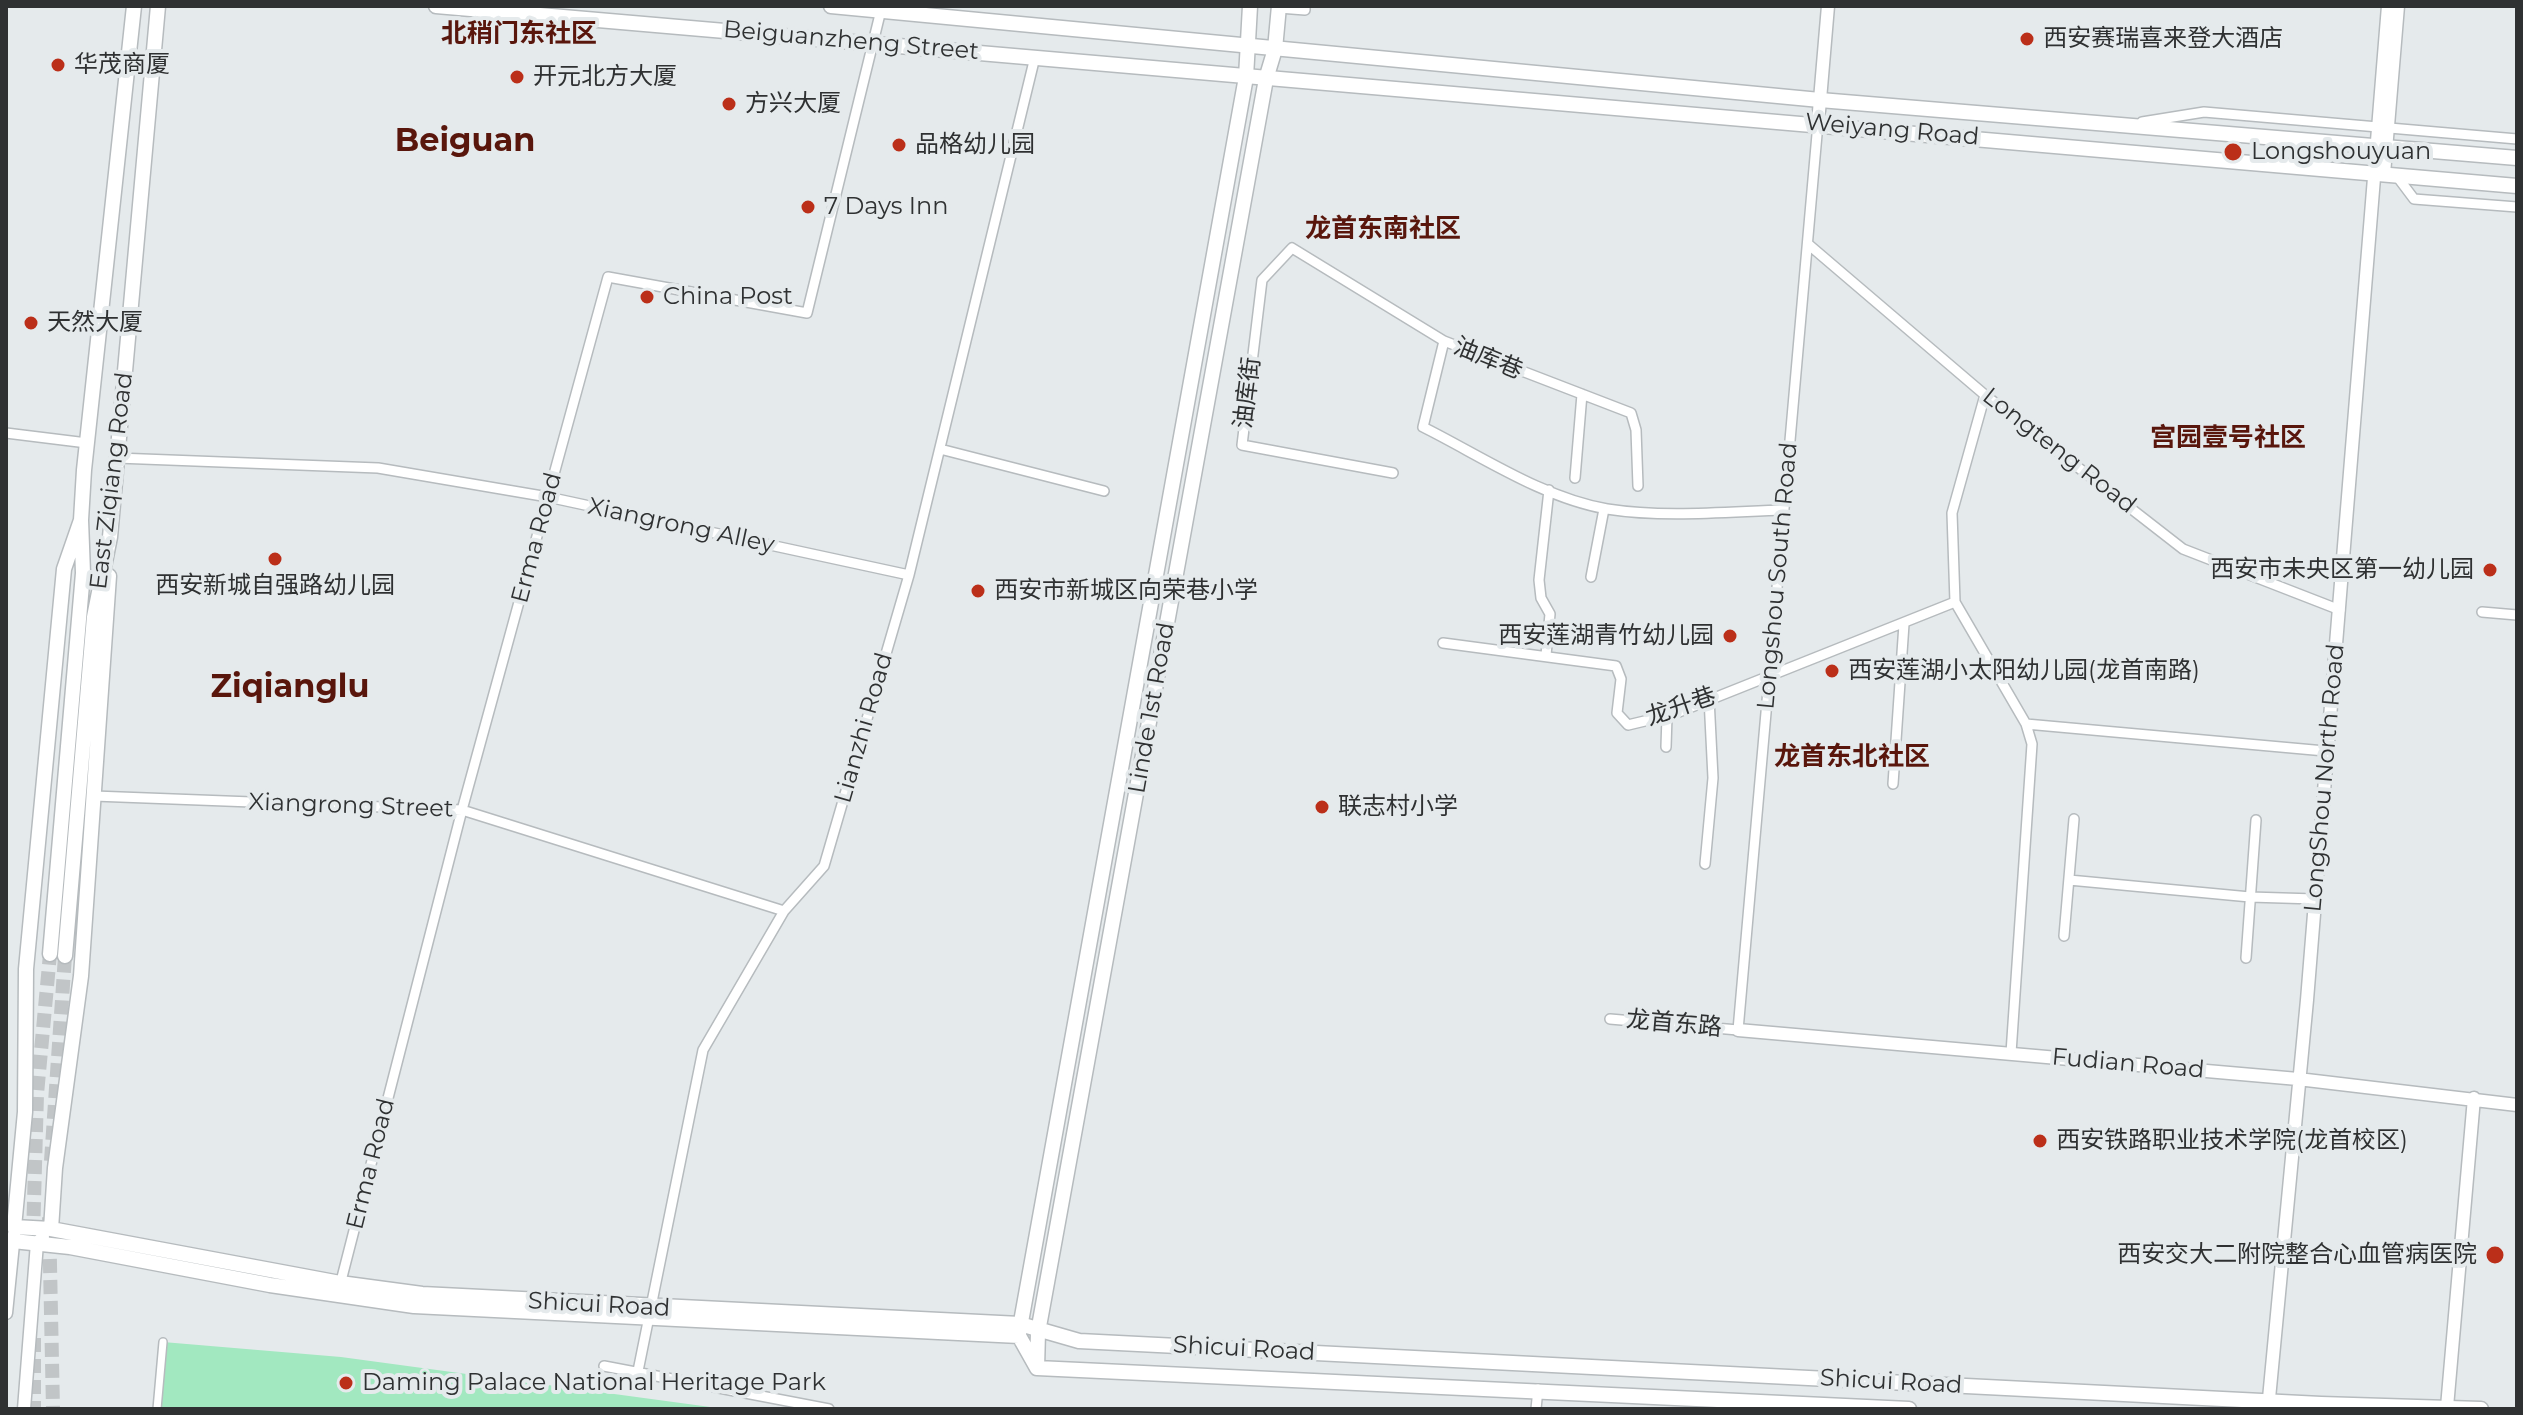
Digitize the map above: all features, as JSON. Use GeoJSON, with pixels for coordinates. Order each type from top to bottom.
{"type":"FeatureCollection","features":[{"type":"Feature","properties":{"kind":"main road","name":"East Ziqiang Road"},"geometry":{"type":"LineString","coordinates":[[134,6],[87,443],[81,520],[83,573],[58,955],[94,617],[110,537],[158,6]]}},
{"type":"Feature","properties":{"kind":"main road","name":"Beiguanzheng Street"},"geometry":{"type":"LineString","coordinates":[[436,6],[1266,79]]}},
{"type":"Feature","properties":{"kind":"main road","name":"Beiguanzheng Street"},"geometry":{"type":"LineString","coordinates":[[831,6],[882,8],[1275,49]]}},
{"type":"Feature","properties":{"kind":"main road","name":"Linde 1st Road"},"geometry":{"type":"LineString","coordinates":[[1020,1330],[1246,77],[1250,6]]}},
{"type":"Feature","properties":{"kind":"main road","name":"Linde 1st Road"},"geometry":{"type":"LineString","coordinates":[[1037,1368],[1038,1332],[1266,79],[1275,49],[1279,7]]}},
{"type":"Feature","properties":{"kind":"main road","name":"Weiyang Road"},"geometry":{"type":"LineString","coordinates":[[1275,49],[1820,100],[2517,158]]}},
{"type":"Feature","properties":{"kind":"main road","name":"Weiyang Road"},"geometry":{"type":"LineString","coordinates":[[1266,79],[1818,123],[2517,186]]}},
{"type":"Feature","properties":{"kind":"main road"},"geometry":{"type":"LineString","coordinates":[[14,1234],[25,1112],[26,969],[30,922],[64,569],[81,520]]}},
{"type":"Feature","properties":{"kind":"main road"},"geometry":{"type":"LineString","coordinates":[[51,1229],[62,1113],[81,976],[108,616],[110,537]]}},
{"type":"Feature","properties":{"kind":"main road","name":"Shicui Road"},"geometry":{"type":"LineString","coordinates":[[14,1234],[51,1229],[338,1289]]}},
{"type":"Feature","properties":{"kind":"main road","name":"Shicui Road"},"geometry":{"type":"LineString","coordinates":[[14,1234],[37,1243],[338,1289],[649,1313],[1020,1330],[1079,1341],[2268,1405],[2481,1409]]}},
{"type":"Feature","properties":{"kind":"main road"},"geometry":{"type":"LineString","coordinates":[[1020,1330],[1037,1368]]}},
{"type":"Feature","properties":{"kind":"main road","name":"Shicui Road"},"geometry":{"type":"LineString","coordinates":[[1037,1368],[1538,1389],[1909,1409]]}},
{"type":"Feature","properties":{"kind":"street"},"geometry":{"type":"LineString","coordinates":[[1279,7],[1305,10],[1305,6]]}},
{"type":"Feature","properties":{"kind":"street"},"geometry":{"type":"LineString","coordinates":[[1818,123],[1828,6]]}},
{"type":"Feature","properties":{"kind":"street"},"geometry":{"type":"LineString","coordinates":[[2382,128],[2388,6]]}},
{"type":"Feature","properties":{"kind":"street"},"geometry":{"type":"LineString","coordinates":[[2382,128],[2398,6]]}},
{"type":"Feature","properties":{"kind":"street","name":"Erma Road"},"geometry":{"type":"LineString","coordinates":[[338,1289],[462,810],[608,277],[807,313],[882,8]]}},
{"type":"Feature","properties":{"kind":"street","name":"Lianzhi Road"},"geometry":{"type":"LineString","coordinates":[[638,1371],[703,1050],[784,911],[824,866],[909,575],[1035,57]]}},
{"type":"Feature","properties":{"kind":"street"},"geometry":{"type":"LineString","coordinates":[[2117,125],[2204,112],[2517,139]]}},
{"type":"Feature","properties":{"kind":"street","name":"Longshou South Road"},"geometry":{"type":"LineString","coordinates":[[1738,1030],[1818,123]]}},
{"type":"Feature","properties":{"kind":"street","name":"LongShou North Road"},"geometry":{"type":"LineString","coordinates":[[2268,1405],[2315,899],[2325,751],[2384,174],[2382,128]]}},
{"type":"Feature","properties":{"kind":"street"},"geometry":{"type":"LineString","coordinates":[[2384,174],[2414,199],[2517,207]]}},
{"type":"Feature","properties":{"kind":"street","name":"Longteng Road"},"geometry":{"type":"LineString","coordinates":[[1808,244],[1985,395],[2183,549],[2340,610]]}},
{"type":"Feature","properties":{"kind":"street","name":"油库巷"},"geometry":{"type":"LineString","coordinates":[[1292,248],[1444,341],[1633,415],[1638,486]]}},
{"type":"Feature","properties":{"kind":"street","name":"油库街"},"geometry":{"type":"LineString","coordinates":[[1292,248],[1262,280],[1242,445],[1393,473]]}},
{"type":"Feature","properties":{"kind":"street"},"geometry":{"type":"LineString","coordinates":[[1444,341],[1423,427],[1549,490],[1604,509],[1662,514],[1784,510]]}},
{"type":"Feature","properties":{"kind":"street"},"geometry":{"type":"LineString","coordinates":[[1575,478],[1582,394]]}},
{"type":"Feature","properties":{"kind":"street"},"geometry":{"type":"LineString","coordinates":[[1985,395],[1952,513],[1955,602],[2026,724],[2031,755],[2011,1053]]}},
{"type":"Feature","properties":{"kind":"street"},"geometry":{"type":"LineString","coordinates":[[6,433],[87,443]]}},
{"type":"Feature","properties":{"kind":"street"},"geometry":{"type":"LineString","coordinates":[[940,449],[1104,491]]}},
{"type":"Feature","properties":{"kind":"street","name":"Xiangrong Alley"},"geometry":{"type":"LineString","coordinates":[[117,458],[378,468],[548,497],[909,575]]}},
{"type":"Feature","properties":{"kind":"street"},"geometry":{"type":"LineString","coordinates":[[1546,655],[1550,614],[1541,598],[1539,580],[1549,490]]}},
{"type":"Feature","properties":{"kind":"street"},"geometry":{"type":"LineString","coordinates":[[1591,577],[1604,509]]}},
{"type":"Feature","properties":{"kind":"street","name":"龙升巷"},"geometry":{"type":"LineString","coordinates":[[1443,643],[1616,666],[1621,679],[1617,713],[1628,725],[1667,716],[1955,602]]}},
{"type":"Feature","properties":{"kind":"street"},"geometry":{"type":"LineString","coordinates":[[2482,612],[2517,615]]}},
{"type":"Feature","properties":{"kind":"street"},"geometry":{"type":"LineString","coordinates":[[1893,784],[1904,624]]}},
{"type":"Feature","properties":{"kind":"street"},"geometry":{"type":"LineString","coordinates":[[1705,864],[1713,778],[1709,698]]}},
{"type":"Feature","properties":{"kind":"street"},"geometry":{"type":"LineString","coordinates":[[1666,747],[1667,716]]}},
{"type":"Feature","properties":{"kind":"street"},"geometry":{"type":"LineString","coordinates":[[2026,724],[2325,751]]}},
{"type":"Feature","properties":{"kind":"street","name":"Xiangrong Street"},"geometry":{"type":"LineString","coordinates":[[94,796],[462,810],[784,911]]}},
{"type":"Feature","properties":{"kind":"street"},"geometry":{"type":"LineString","coordinates":[[2064,936],[2074,819]]}},
{"type":"Feature","properties":{"kind":"street"},"geometry":{"type":"LineString","coordinates":[[2246,958],[2256,820]]}},
{"type":"Feature","properties":{"kind":"street"},"geometry":{"type":"LineString","coordinates":[[2069,880],[2250,897],[2315,899]]}},
{"type":"Feature","properties":{"kind":"street","name":"龙首东路"},"geometry":{"type":"LineString","coordinates":[[1610,1019],[1738,1030]]}},
{"type":"Feature","properties":{"kind":"street","name":"Fudian Road"},"geometry":{"type":"LineString","coordinates":[[1738,1030],[2298,1079],[2517,1105]]}},
{"type":"Feature","properties":{"kind":"street"},"geometry":{"type":"LineString","coordinates":[[2447,1407],[2474,1098]]}},
{"type":"Feature","properties":{"kind":"street"},"geometry":{"type":"LineString","coordinates":[[24,1409],[37,1243],[51,1229]]}},
{"type":"Feature","properties":{"kind":"street"},"geometry":{"type":"LineString","coordinates":[[6,1313],[14,1234]]}},
{"type":"Feature","properties":{"kind":"street"},"geometry":{"type":"LineString","coordinates":[[157,1409],[163,1342]]}},
{"type":"Feature","properties":{"kind":"street"},"geometry":{"type":"LineString","coordinates":[[604,1366],[829,1409]]}},
{"type":"Feature","properties":{"kind":"street"},"geometry":{"type":"LineString","coordinates":[[1536,1409],[1538,1389]]}},
{"type":"Feature","properties":{"kind":"green space","name":"Daming Palace National Heritage Park"},"geometry":{"type":"Polygon","coordinates":[[[163,1342],[341,1357],[725,1409],[157,1409],[163,1342]]]}},
{"type":"Feature","properties":{"kind":"tunnel"},"geometry":{"type":"LineString","coordinates":[[33,1237],[37,1094],[50,954]]}},
{"type":"Feature","properties":{"kind":"tunnel"},"geometry":{"type":"LineString","coordinates":[[51,1161],[65,956]]}},
{"type":"Feature","properties":{"kind":"tunnel"},"geometry":{"type":"LineString","coordinates":[[49,1217],[53,1409]]}},
{"type":"Feature","properties":{"kind":"tunnel"},"geometry":{"type":"LineString","coordinates":[[34,1338],[34,1409]]}},
{"type":"Feature","properties":{"kind":"place","name":"西安赛瑞喜来登大酒店"},"geometry":{"type":"Point","coordinates":[2027,39]}},
{"type":"Feature","properties":{"kind":"place","name":"华茂商厦"},"geometry":{"type":"Point","coordinates":[58,65]}},
{"type":"Feature","properties":{"kind":"place","name":"开元北方大厦"},"geometry":{"type":"Point","coordinates":[517,77]}},
{"type":"Feature","properties":{"kind":"place","name":"方兴大厦"},"geometry":{"type":"Point","coordinates":[729,104]}},
{"type":"Feature","properties":{"kind":"place","name":"品格幼儿园"},"geometry":{"type":"Point","coordinates":[899,145]}},
{"type":"Feature","properties":{"kind":"place","name":"Longshouyuan"},"geometry":{"type":"Point","coordinates":[2233,152]}},
{"type":"Feature","properties":{"kind":"place","name":"7 Days Inn"},"geometry":{"type":"Point","coordinates":[808,207]}},
{"type":"Feature","properties":{"kind":"place","name":"China Post"},"geometry":{"type":"Point","coordinates":[647,297]}},
{"type":"Feature","properties":{"kind":"place","name":"天然大厦"},"geometry":{"type":"Point","coordinates":[31,323]}},
{"type":"Feature","properties":{"kind":"place","name":"西安新城自强路幼儿园"},"geometry":{"type":"Point","coordinates":[275,559]}},
{"type":"Feature","properties":{"kind":"place","name":"西安市未央区第一幼儿园"},"geometry":{"type":"Point","coordinates":[2490,570]}},
{"type":"Feature","properties":{"kind":"place","name":"西安市新城区向荣巷小学"},"geometry":{"type":"Point","coordinates":[978,591]}},
{"type":"Feature","properties":{"kind":"place","name":"西安莲湖青竹幼儿园"},"geometry":{"type":"Point","coordinates":[1730,636]}},
{"type":"Feature","properties":{"kind":"place","name":"西安莲湖小太阳幼儿园(龙首南路)"},"geometry":{"type":"Point","coordinates":[1832,671]}},
{"type":"Feature","properties":{"kind":"place","name":"联志村小学"},"geometry":{"type":"Point","coordinates":[1322,807]}},
{"type":"Feature","properties":{"kind":"place","name":"西安铁路职业技术学院(龙首校区)"},"geometry":{"type":"Point","coordinates":[2040,1141]}},
{"type":"Feature","properties":{"kind":"place","name":"西安交大二附院整合心血管病医院"},"geometry":{"type":"Point","coordinates":[2495,1255]}},
{"type":"Feature","properties":{"kind":"place","name":"Daming Palace National Heritage Park"},"geometry":{"type":"Point","coordinates":[346,1383]}},
{"type":"Feature","properties":{"kind":"district","name":"北稍门东社区"},"geometry":{"type":"Point","coordinates":[519,34]}},
{"type":"Feature","properties":{"kind":"district","name":"Beiguan"},"geometry":{"type":"Point","coordinates":[465,142]}},
{"type":"Feature","properties":{"kind":"district","name":"龙首东南社区"},"geometry":{"type":"Point","coordinates":[1383,229]}},
{"type":"Feature","properties":{"kind":"district","name":"宫园壹号社区"},"geometry":{"type":"Point","coordinates":[2228,438]}},
{"type":"Feature","properties":{"kind":"district","name":"Ziqianglu"},"geometry":{"type":"Point","coordinates":[290,688]}},
{"type":"Feature","properties":{"kind":"district","name":"龙首东北社区"},"geometry":{"type":"Point","coordinates":[1852,757]}}]}
